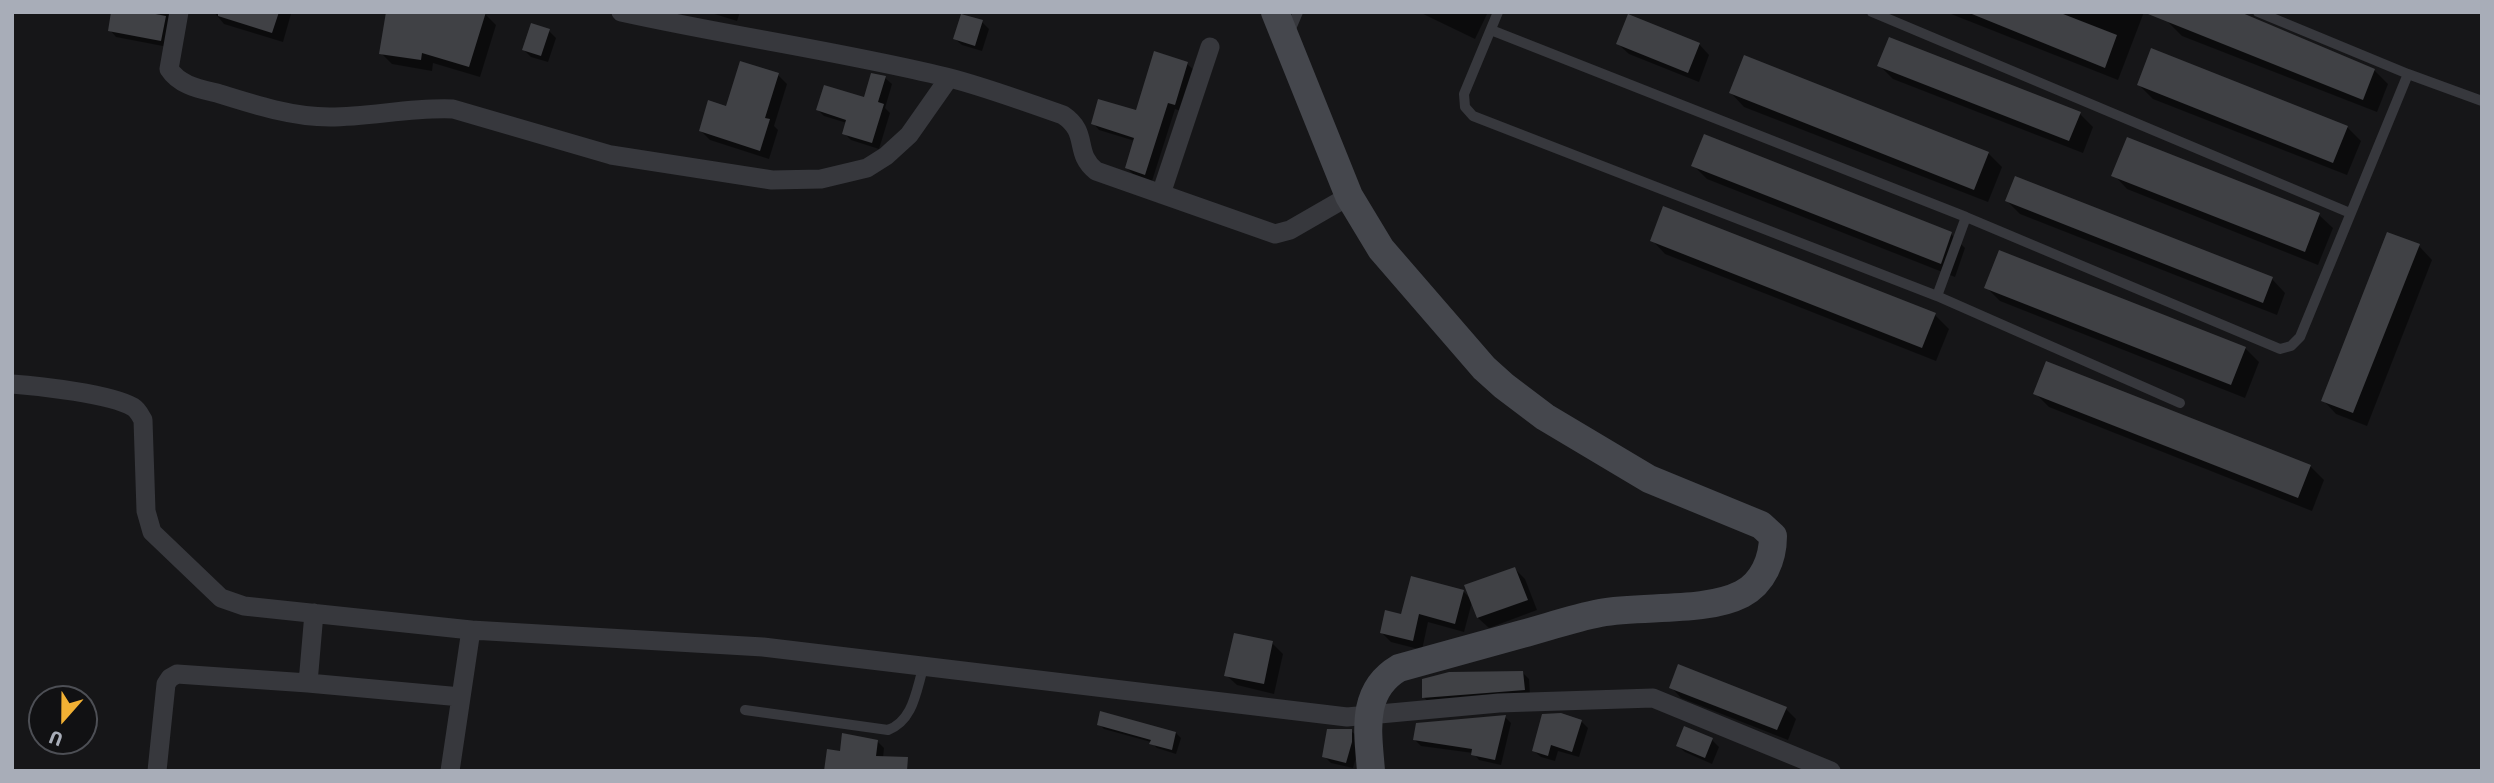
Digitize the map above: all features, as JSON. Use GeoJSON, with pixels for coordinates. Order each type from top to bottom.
{"type":"FeatureCollection","features":[{"type":"Feature","properties":{"kind":"main road"},"geometry":{"type":"LineString","coordinates":[[1275,12],[1349,196],[1381,249],[1484,368],[1545,416],[1649,479],[1761,526],[1773,536],[1765,571],[1744,593],[1713,603],[1586,616],[1399,668],[1388,674],[1379,685],[1367,716],[1371,771]]}},
{"type":"Feature","properties":{"kind":"street"},"geometry":{"type":"LineString","coordinates":[[179,12],[169,69],[175,78],[188,85],[226,96],[306,116],[332,117],[436,108],[453,109],[611,155],[772,180],[821,179],[867,168],[886,156],[909,135],[949,78]]}},
{"type":"Feature","properties":{"kind":"street"},"geometry":{"type":"LineString","coordinates":[[621,12],[794,44],[949,78],[1063,115],[1079,130],[1084,158],[1096,171],[1275,234],[1290,230],[1349,196]]}},
{"type":"Feature","properties":{"kind":"street"},"geometry":{"type":"LineString","coordinates":[[1161,194],[1210,47]]}},
{"type":"Feature","properties":{"kind":"street"},"geometry":{"type":"LineString","coordinates":[[12,384],[68,391],[137,408],[143,420],[146,511],[152,532],[221,598],[244,606],[471,630],[764,647],[924,664],[1347,717],[1499,703],[1653,698],[1831,771]]}},
{"type":"Feature","properties":{"kind":"street"},"geometry":{"type":"LineString","coordinates":[[308,683],[314,613]]}},
{"type":"Feature","properties":{"kind":"street"},"geometry":{"type":"LineString","coordinates":[[450,771],[471,630]]}},
{"type":"Feature","properties":{"kind":"street"},"geometry":{"type":"LineString","coordinates":[[157,771],[165,689],[170,678],[177,674],[461,697]]}},
{"type":"Feature","properties":{"kind":"lane"},"geometry":{"type":"LineString","coordinates":[[1287,38],[1298,12]]}},
{"type":"Feature","properties":{"kind":"lane"},"geometry":{"type":"LineString","coordinates":[[1498,12],[1464,94],[1465,107],[1473,116],[1937,296],[2179,403]]}},
{"type":"Feature","properties":{"kind":"lane"},"geometry":{"type":"LineString","coordinates":[[1872,12],[2350,213]]}},
{"type":"Feature","properties":{"kind":"lane"},"geometry":{"type":"LineString","coordinates":[[2258,12],[2408,74],[2482,101]]}},
{"type":"Feature","properties":{"kind":"lane"},"geometry":{"type":"LineString","coordinates":[[1490,30],[1966,217],[2280,349],[2291,345],[2300,337],[2408,74]]}},
{"type":"Feature","properties":{"kind":"lane"},"geometry":{"type":"LineString","coordinates":[[1937,296],[1966,217]]}},
{"type":"Feature","properties":{"kind":"lane"},"geometry":{"type":"LineString","coordinates":[[745,710],[887,730],[899,725],[908,715],[924,664]]}},
{"type":"Feature","properties":{"kind":"building"},"geometry":{"type":"Polygon","coordinates":[[[111,12],[145,12],[166,16],[161,41],[108,31],[111,12]]]}},
{"type":"Feature","properties":{"kind":"building"},"geometry":{"type":"Polygon","coordinates":[[[218,12],[279,12],[272,33],[218,16],[218,12]]]}},
{"type":"Feature","properties":{"kind":"building"},"geometry":{"type":"Polygon","coordinates":[[[386,12],[486,12],[469,67],[422,53],[421,60],[379,54],[386,12]]]}},
{"type":"Feature","properties":{"kind":"building"},"geometry":{"type":"Polygon","coordinates":[[[1967,12],[2058,12],[2117,35],[2105,68],[1967,12]]]}},
{"type":"Feature","properties":{"kind":"building"},"geometry":{"type":"Polygon","coordinates":[[[2143,12],[2240,12],[2375,69],[2363,100],[2143,12]]]}},
{"type":"Feature","properties":{"kind":"building"},"geometry":{"type":"Polygon","coordinates":[[[961,14],[983,20],[975,46],[953,39],[961,14]]]}},
{"type":"Feature","properties":{"kind":"building"},"geometry":{"type":"Polygon","coordinates":[[[1628,14],[1700,43],[1688,73],[1616,44],[1628,14]]]}},
{"type":"Feature","properties":{"kind":"building"},"geometry":{"type":"Polygon","coordinates":[[[531,23],[550,29],[541,56],[522,50],[531,23]]]}},
{"type":"Feature","properties":{"kind":"building"},"geometry":{"type":"Polygon","coordinates":[[[1889,37],[2081,112],[2069,141],[1877,66],[1889,37]]]}},
{"type":"Feature","properties":{"kind":"building"},"geometry":{"type":"Polygon","coordinates":[[[2151,48],[2348,126],[2333,163],[2137,85],[2151,48]]]}},
{"type":"Feature","properties":{"kind":"building"},"geometry":{"type":"Polygon","coordinates":[[[1154,51],[1188,62],[1175,105],[1168,103],[1145,175],[1125,168],[1134,138],[1091,124],[1098,99],[1136,110],[1154,51]]]}},
{"type":"Feature","properties":{"kind":"building"},"geometry":{"type":"Polygon","coordinates":[[[1744,55],[1989,152],[1974,190],[1729,93],[1744,55]]]}},
{"type":"Feature","properties":{"kind":"building"},"geometry":{"type":"Polygon","coordinates":[[[740,61],[779,73],[765,118],[770,119],[760,151],[699,131],[708,100],[726,106],[740,61]]]}},
{"type":"Feature","properties":{"kind":"building"},"geometry":{"type":"Polygon","coordinates":[[[871,73],[886,76],[878,102],[884,104],[872,143],[842,134],[846,120],[816,110],[824,85],[864,97],[871,73]]]}},
{"type":"Feature","properties":{"kind":"building"},"geometry":{"type":"Polygon","coordinates":[[[1704,134],[1952,232],[1941,264],[1691,166],[1704,134]]]}},
{"type":"Feature","properties":{"kind":"building"},"geometry":{"type":"Polygon","coordinates":[[[2127,137],[2320,213],[2305,252],[2111,176],[2127,137]]]}},
{"type":"Feature","properties":{"kind":"building"},"geometry":{"type":"Polygon","coordinates":[[[2015,176],[2273,277],[2263,303],[2005,201],[2015,176]]]}},
{"type":"Feature","properties":{"kind":"building"},"geometry":{"type":"Polygon","coordinates":[[[1663,206],[1936,313],[1922,348],[1650,241],[1663,206]]]}},
{"type":"Feature","properties":{"kind":"building"},"geometry":{"type":"Polygon","coordinates":[[[2387,232],[2420,244],[2353,413],[2321,401],[2387,232]]]}},
{"type":"Feature","properties":{"kind":"building"},"geometry":{"type":"Polygon","coordinates":[[[1999,250],[2246,347],[2231,385],[1984,288],[1999,250]]]}},
{"type":"Feature","properties":{"kind":"building"},"geometry":{"type":"Polygon","coordinates":[[[2046,361],[2311,465],[2298,498],[2033,394],[2046,361]]]}},
{"type":"Feature","properties":{"kind":"building"},"geometry":{"type":"Polygon","coordinates":[[[1515,567],[1528,600],[1477,618],[1464,585],[1515,567]]]}},
{"type":"Feature","properties":{"kind":"building"},"geometry":{"type":"Polygon","coordinates":[[[1411,576],[1464,590],[1455,624],[1419,614],[1413,641],[1380,633],[1385,610],[1401,614],[1411,576]]]}},
{"type":"Feature","properties":{"kind":"building"},"geometry":{"type":"Polygon","coordinates":[[[1234,633],[1273,641],[1264,684],[1224,676],[1234,633]]]}},
{"type":"Feature","properties":{"kind":"building"},"geometry":{"type":"Polygon","coordinates":[[[1678,664],[1787,707],[1777,730],[1669,688],[1678,664]]]}},
{"type":"Feature","properties":{"kind":"building"},"geometry":{"type":"Polygon","coordinates":[[[1523,671],[1525,690],[1422,698],[1422,679],[1449,672],[1523,671]]]}},
{"type":"Feature","properties":{"kind":"building"},"geometry":{"type":"Polygon","coordinates":[[[1100,711],[1176,732],[1172,750],[1149,744],[1151,740],[1097,725],[1100,711]]]}},
{"type":"Feature","properties":{"kind":"building"},"geometry":{"type":"Polygon","coordinates":[[[1561,713],[1582,720],[1572,752],[1551,745],[1548,756],[1532,751],[1542,714],[1561,713]]]}},
{"type":"Feature","properties":{"kind":"building"},"geometry":{"type":"Polygon","coordinates":[[[1506,715],[1495,760],[1471,755],[1472,749],[1413,740],[1416,723],[1506,715]]]}},
{"type":"Feature","properties":{"kind":"building"},"geometry":{"type":"Polygon","coordinates":[[[1684,726],[1713,738],[1705,758],[1676,746],[1684,726]]]}},
{"type":"Feature","properties":{"kind":"building"},"geometry":{"type":"Polygon","coordinates":[[[1327,729],[1352,729],[1352,742],[1346,763],[1322,757],[1327,729]]]}},
{"type":"Feature","properties":{"kind":"building"},"geometry":{"type":"Polygon","coordinates":[[[842,733],[878,740],[876,756],[908,757],[907,771],[824,771],[827,749],[840,751],[842,733]]]}}]}
